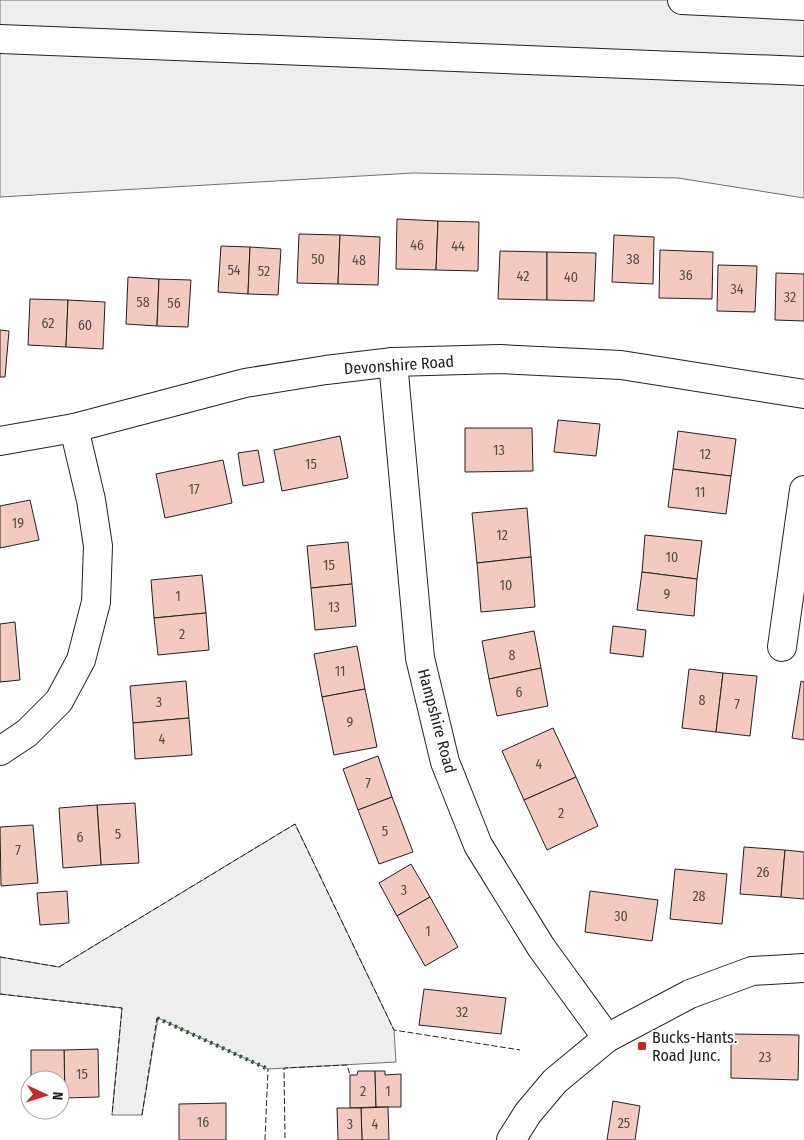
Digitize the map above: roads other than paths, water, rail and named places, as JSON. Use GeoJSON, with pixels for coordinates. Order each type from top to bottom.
{"type":"FeatureCollection","features":[{"type":"Feature","properties":{"kind":"main road"},"geometry":{"type":"LineString","coordinates":[[682,0],[804,6]]}},
{"type":"Feature","properties":{"kind":"main road"},"geometry":{"type":"LineString","coordinates":[[0,39],[804,71]]}},
{"type":"Feature","properties":{"kind":"main road","name":"Devonshire Road"},"geometry":{"type":"LineString","coordinates":[[0,441],[74,428],[245,383],[393,362],[500,359],[621,365],[804,394]]}},
{"type":"Feature","properties":{"kind":"main road","name":"Hampshire Road"},"geometry":{"type":"LineString","coordinates":[[393,362],[420,658],[445,762],[478,845],[541,947],[607,1038]]}},
{"type":"Feature","properties":{"kind":"main road"},"geometry":{"type":"LineString","coordinates":[[0,751],[27,733],[59,701],[81,660],[96,602],[98,546],[91,500],[74,428]]}},
{"type":"Feature","properties":{"kind":"main road"},"geometry":{"type":"LineString","coordinates":[[782,647],[804,490]]}},
{"type":"Feature","properties":{"kind":"main road"},"geometry":{"type":"LineString","coordinates":[[511,1140],[528,1112],[555,1081],[607,1038],[690,994],[752,971],[804,968]]}},
{"type":"Feature","properties":{"kind":"place","name":"Bucks-Hants. Road Junc."},"geometry":{"type":"Point","coordinates":[642,1046]}}]}
